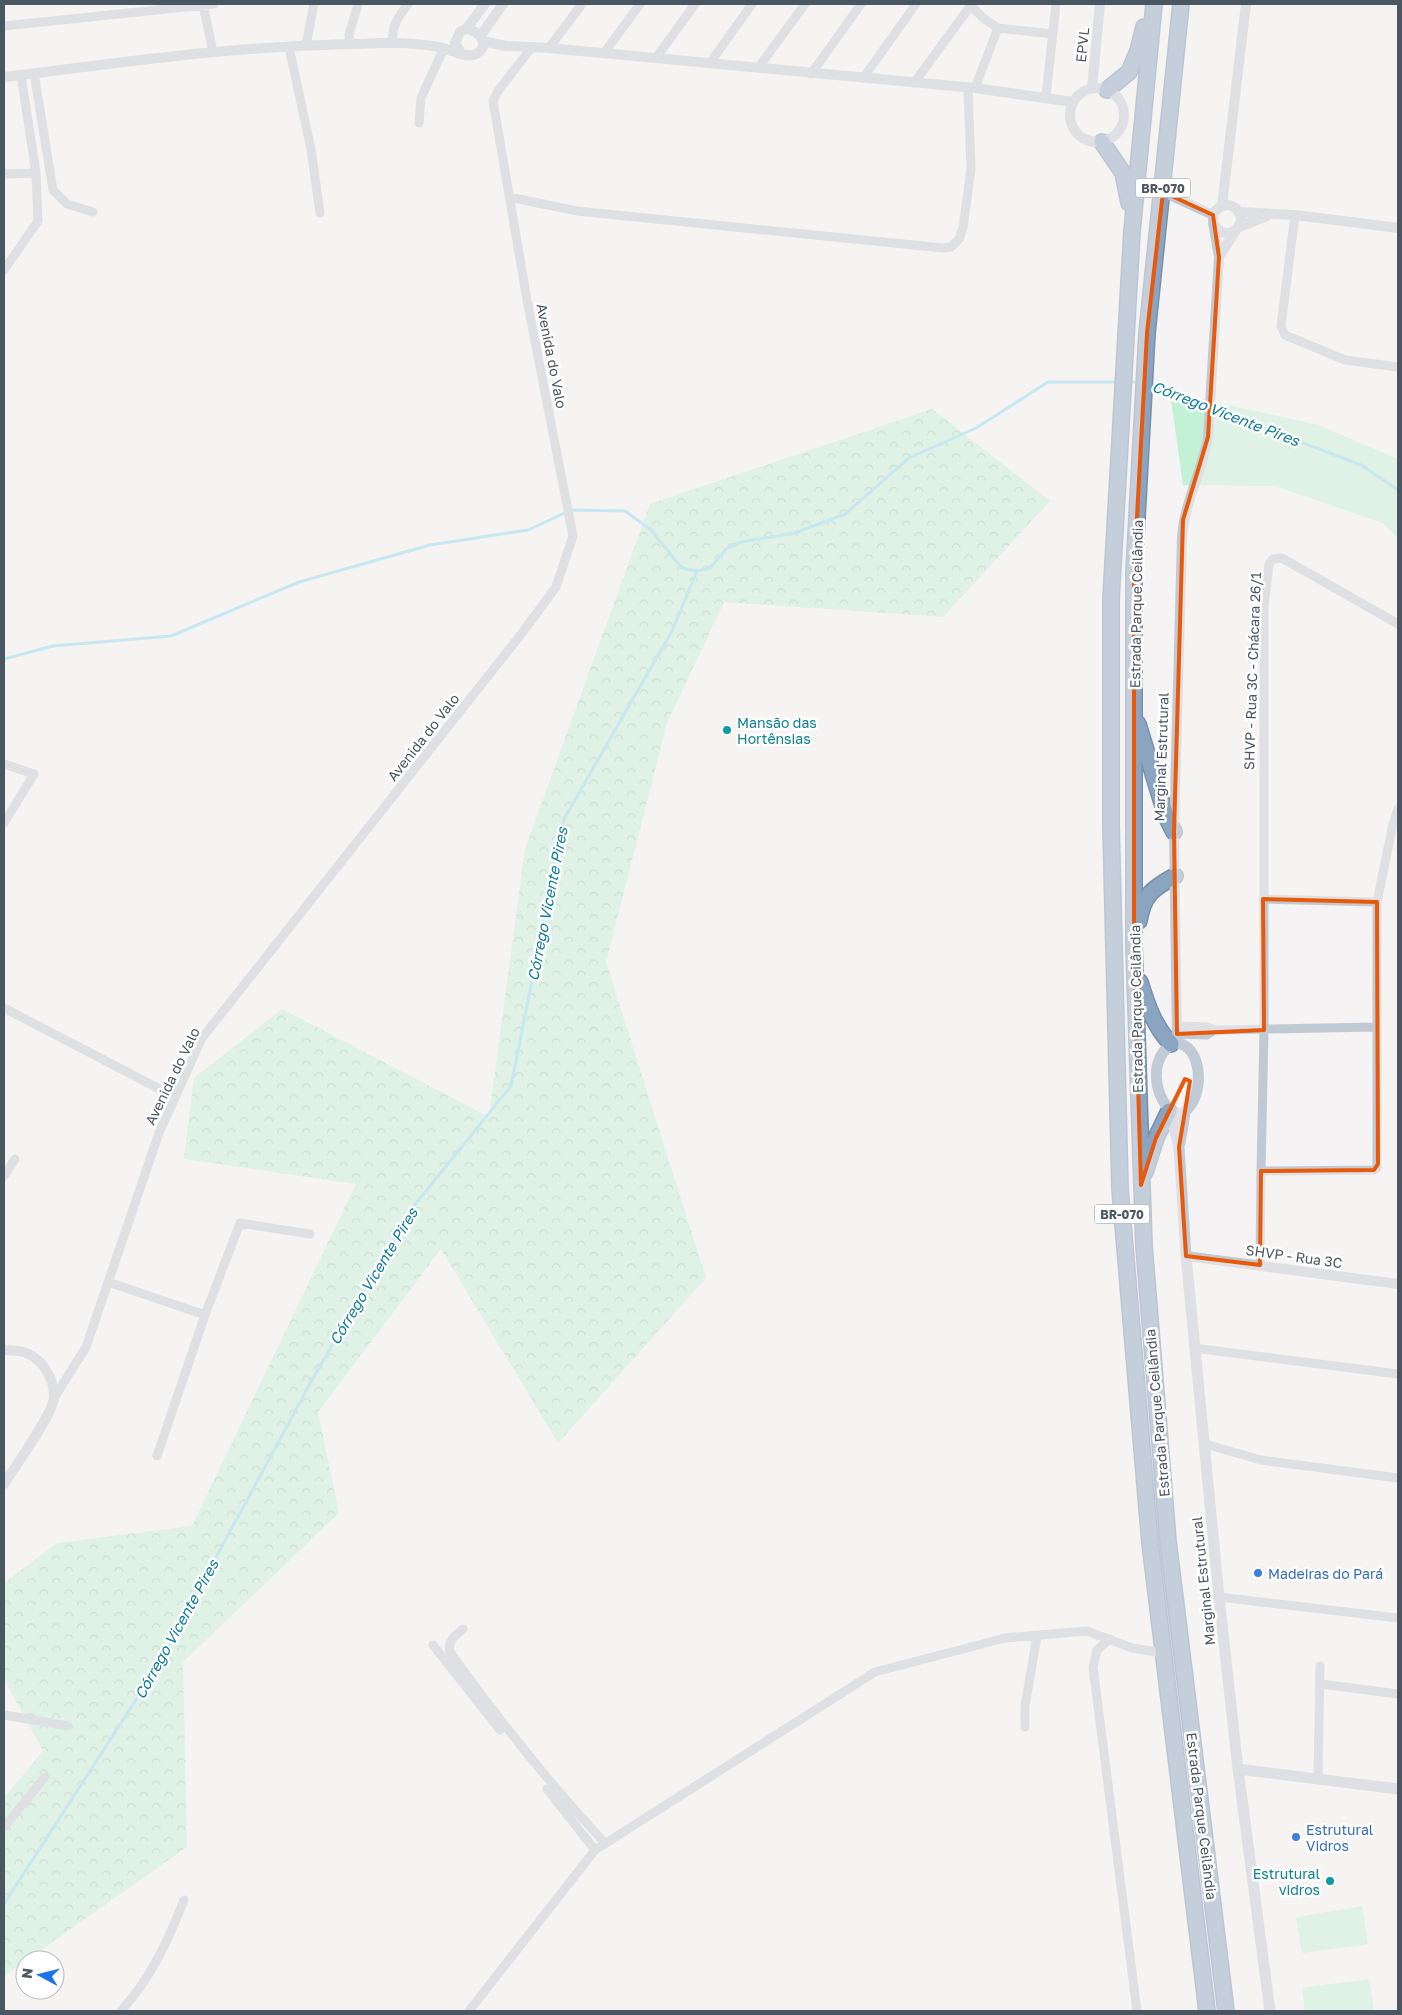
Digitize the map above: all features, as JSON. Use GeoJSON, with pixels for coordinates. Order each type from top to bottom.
{"type":"FeatureCollection","features":[{"type":"Feature","properties":{"kind":"highway"},"geometry":{"type":"LineString","coordinates":[[1099,89],[1129,72],[1138,51],[1152,4]]}},
{"type":"Feature","properties":{"kind":"highway","name":"Estrada Parque Ceilândia"},"geometry":{"type":"LineString","coordinates":[[1152,4],[1132,231],[1112,600],[1111,825],[1120,1189],[1150,1543],[1207,2011]]}},
{"type":"Feature","properties":{"kind":"highway","name":"Estrada Parque Ceilândia"},"geometry":{"type":"LineString","coordinates":[[1181,4],[1147,333],[1144,416],[1134,572],[1134,965],[1144,1246],[1168,1541],[1226,2011]]}},
{"type":"Feature","properties":{"kind":"highway"},"geometry":{"type":"LineString","coordinates":[[1102,142],[1123,173],[1127,186],[1132,231]]}},
{"type":"Feature","properties":{"kind":"highway"},"geometry":{"type":"LineString","coordinates":[[1133,708],[1166,816],[1174,832]]}},
{"type":"Feature","properties":{"kind":"highway"},"geometry":{"type":"LineString","coordinates":[[1134,947],[1141,909],[1153,888],[1175,876]]}},
{"type":"Feature","properties":{"kind":"highway"},"geometry":{"type":"LineString","coordinates":[[1134,965],[1152,1017],[1160,1032],[1176,1037]]}},
{"type":"Feature","properties":{"kind":"highway"},"geometry":{"type":"LineString","coordinates":[[1141,1185],[1156,1138],[1170,1111]]}},
{"type":"Feature","properties":{"kind":"main road","name":"Marginal Estrutural"},"geometry":{"type":"LineString","coordinates":[[1179,1147],[1185,1113],[1194,1100],[1198,1079],[1191,1053],[1176,1037],[1162,1056],[1156,1080],[1158,1094],[1170,1111],[1179,1147],[1194,1348],[1219,1597],[1238,1769],[1270,2011]]}},
{"type":"Feature","properties":{"kind":"main road"},"geometry":{"type":"LineString","coordinates":[[1170,1111],[1177,1115],[1185,1113]]}},
{"type":"Feature","properties":{"kind":"main road"},"geometry":{"type":"LineString","coordinates":[[1238,1769],[1398,1789]]}},
{"type":"Feature","properties":{"kind":"street"},"geometry":{"type":"LineString","coordinates":[[4,26],[187,4],[214,4]]}},
{"type":"Feature","properties":{"kind":"street"},"geometry":{"type":"LineString","coordinates":[[203,4],[213,52]]}},
{"type":"Feature","properties":{"kind":"street"},"geometry":{"type":"LineString","coordinates":[[306,45],[314,4]]}},
{"type":"Feature","properties":{"kind":"street"},"geometry":{"type":"LineString","coordinates":[[350,44],[350,35],[358,4]]}},
{"type":"Feature","properties":{"kind":"street"},"geometry":{"type":"LineString","coordinates":[[393,43],[391,31],[397,18],[408,4]]}},
{"type":"Feature","properties":{"kind":"street"},"geometry":{"type":"LineString","coordinates":[[419,123],[421,98],[441,48],[466,29],[485,4]]}},
{"type":"Feature","properties":{"kind":"street"},"geometry":{"type":"LineString","coordinates":[[4,77],[213,52],[306,45],[393,43],[441,48],[466,55],[476,54],[503,4]]}},
{"type":"Feature","properties":{"kind":"street"},"geometry":{"type":"LineString","coordinates":[[550,48],[582,4]]}},
{"type":"Feature","properties":{"kind":"street"},"geometry":{"type":"LineString","coordinates":[[604,53],[640,4]]}},
{"type":"Feature","properties":{"kind":"street"},"geometry":{"type":"LineString","coordinates":[[656,58],[695,4]]}},
{"type":"Feature","properties":{"kind":"street"},"geometry":{"type":"LineString","coordinates":[[710,63],[752,4]]}},
{"type":"Feature","properties":{"kind":"street"},"geometry":{"type":"LineString","coordinates":[[758,68],[805,4]]}},
{"type":"Feature","properties":{"kind":"street"},"geometry":{"type":"LineString","coordinates":[[811,74],[861,4]]}},
{"type":"Feature","properties":{"kind":"street"},"geometry":{"type":"LineString","coordinates":[[863,78],[916,4]]}},
{"type":"Feature","properties":{"kind":"street"},"geometry":{"type":"LineString","coordinates":[[914,83],[971,4],[983,18],[998,28],[1053,34]]}},
{"type":"Feature","properties":{"kind":"street"},"geometry":{"type":"LineString","coordinates":[[1046,96],[1056,4]]}},
{"type":"Feature","properties":{"kind":"street","name":"EPVL"},"geometry":{"type":"LineString","coordinates":[[1099,89],[1100,4]]}},
{"type":"Feature","properties":{"kind":"street"},"geometry":{"type":"LineString","coordinates":[[1213,219],[1222,206],[1246,4]]}},
{"type":"Feature","properties":{"kind":"street"},"geometry":{"type":"LineString","coordinates":[[509,197],[577,211],[942,248],[951,247],[959,239],[963,228],[970,169],[972,88],[998,28]]}},
{"type":"Feature","properties":{"kind":"street"},"geometry":{"type":"LineString","coordinates":[[466,29],[474,30],[481,42]]}},
{"type":"Feature","properties":{"kind":"street"},"geometry":{"type":"LineString","coordinates":[[456,38],[455,43],[461,53]]}},
{"type":"Feature","properties":{"kind":"street"},"geometry":{"type":"LineString","coordinates":[[481,42],[506,46],[550,48],[972,88],[1046,96],[1073,102]]}},
{"type":"Feature","properties":{"kind":"street"},"geometry":{"type":"LineString","coordinates":[[289,46],[311,149],[320,213]]}},
{"type":"Feature","properties":{"kind":"street","name":"Avenida do Valo"},"geometry":{"type":"LineString","coordinates":[[54,1398],[86,1347],[159,1133],[202,1038],[522,633],[556,587],[573,536],[509,197],[493,101],[498,91],[532,47]]}},
{"type":"Feature","properties":{"kind":"street"},"geometry":{"type":"LineString","coordinates":[[34,73],[53,190],[68,204],[93,212]]}},
{"type":"Feature","properties":{"kind":"street"},"geometry":{"type":"LineString","coordinates":[[4,270],[38,221],[36,173],[21,75]]}},
{"type":"Feature","properties":{"kind":"street"},"geometry":{"type":"LineString","coordinates":[[1099,89],[1120,101],[1124,118],[1117,134],[1102,142],[1085,140],[1073,127],[1070,110],[1078,96],[1099,89]]}},
{"type":"Feature","properties":{"kind":"street"},"geometry":{"type":"LineString","coordinates":[[4,174],[36,173]]}},
{"type":"Feature","properties":{"kind":"street"},"geometry":{"type":"LineString","coordinates":[[1163,192],[1213,219],[1221,232],[1230,233],[1237,228],[1270,214]]}},
{"type":"Feature","properties":{"kind":"street"},"geometry":{"type":"LineString","coordinates":[[1222,206],[1233,207],[1238,212],[1295,215],[1398,228]]}},
{"type":"Feature","properties":{"kind":"street"},"geometry":{"type":"LineString","coordinates":[[1219,257],[1237,228],[1238,212]]}},
{"type":"Feature","properties":{"kind":"street"},"geometry":{"type":"LineString","coordinates":[[1295,215],[1281,326],[1282,332],[1344,360],[1398,367]]}},
{"type":"Feature","properties":{"kind":"street","name":"Marginal Estrutural"},"geometry":{"type":"LineString","coordinates":[[1176,1037],[1174,832],[1183,520],[1208,437],[1219,257],[1213,219]]}},
{"type":"Feature","properties":{"kind":"street","name":"SHVP - Rua 3C - Chácara 26/1"},"geometry":{"type":"LineString","coordinates":[[1260,1265],[1264,1030],[1264,606],[1269,564],[1273,558],[1282,558],[1398,624]]}},
{"type":"Feature","properties":{"kind":"street"},"geometry":{"type":"LineString","coordinates":[[4,764],[34,774],[4,823]]}},
{"type":"Feature","properties":{"kind":"street"},"geometry":{"type":"LineString","coordinates":[[1261,1171],[1374,1170],[1376,1168],[1377,902],[1393,824],[1398,809]]}},
{"type":"Feature","properties":{"kind":"street"},"geometry":{"type":"LineString","coordinates":[[1263,899],[1377,902]]}},
{"type":"Feature","properties":{"kind":"street"},"geometry":{"type":"LineString","coordinates":[[4,1008],[176,1097]]}},
{"type":"Feature","properties":{"kind":"street"},"geometry":{"type":"LineString","coordinates":[[1176,1037],[1207,1035],[1215,1030],[1377,1027]]}},
{"type":"Feature","properties":{"kind":"street"},"geometry":{"type":"LineString","coordinates":[[4,1176],[15,1159]]}},
{"type":"Feature","properties":{"kind":"street"},"geometry":{"type":"LineString","coordinates":[[157,1456],[205,1315],[240,1223],[310,1234]]}},
{"type":"Feature","properties":{"kind":"street","name":"SHVP - Rua 3C"},"geometry":{"type":"LineString","coordinates":[[1186,1256],[1398,1284]]}},
{"type":"Feature","properties":{"kind":"street"},"geometry":{"type":"LineString","coordinates":[[108,1282],[205,1315]]}},
{"type":"Feature","properties":{"kind":"street"},"geometry":{"type":"LineString","coordinates":[[1194,1348],[1398,1374]]}},
{"type":"Feature","properties":{"kind":"street"},"geometry":{"type":"LineString","coordinates":[[4,1350],[24,1352],[39,1361],[49,1374],[54,1398],[36,1434],[4,1484]]}},
{"type":"Feature","properties":{"kind":"street"},"geometry":{"type":"LineString","coordinates":[[1205,1444],[1261,1460],[1398,1478]]}},
{"type":"Feature","properties":{"kind":"street"},"geometry":{"type":"LineString","coordinates":[[1219,1597],[1398,1618]]}},
{"type":"Feature","properties":{"kind":"street"},"geometry":{"type":"LineString","coordinates":[[463,1629],[452,1639],[449,1647],[450,1652],[489,1706],[556,1792],[604,1842]]}},
{"type":"Feature","properties":{"kind":"street"},"geometry":{"type":"LineString","coordinates":[[469,2011],[594,1850],[875,1672],[1005,1638],[1087,1631],[1132,1648],[1163,1653]]}},
{"type":"Feature","properties":{"kind":"street"},"geometry":{"type":"LineString","coordinates":[[1025,1727],[1025,1706],[1037,1636]]}},
{"type":"Feature","properties":{"kind":"street"},"geometry":{"type":"LineString","coordinates":[[1110,1639],[1097,1650],[1093,1667],[1138,2011]]}},
{"type":"Feature","properties":{"kind":"street"},"geometry":{"type":"LineString","coordinates":[[433,1645],[594,1850]]}},
{"type":"Feature","properties":{"kind":"street"},"geometry":{"type":"LineString","coordinates":[[1318,1778],[1320,1666]]}},
{"type":"Feature","properties":{"kind":"street"},"geometry":{"type":"LineString","coordinates":[[1321,1684],[1398,1694]]}},
{"type":"Feature","properties":{"kind":"street"},"geometry":{"type":"LineString","coordinates":[[4,1715],[68,1726]]}},
{"type":"Feature","properties":{"kind":"street"},"geometry":{"type":"LineString","coordinates":[[5,1823],[45,1778]]}},
{"type":"Feature","properties":{"kind":"street"},"geometry":{"type":"LineString","coordinates":[[121,2011],[141,1989],[167,1945],[184,1900]]}},
{"type":"Feature","properties":{"kind":"highlighted area"},"geometry":{"type":"Polygon","coordinates":[[[1163,192],[1213,215],[1219,257],[1208,437],[1183,520],[1174,832],[1177,1034],[1264,1030],[1263,899],[1377,902],[1378,1164],[1374,1170],[1261,1171],[1260,1265],[1186,1256],[1179,1147],[1190,1081],[1185,1079],[1156,1138],[1141,1185],[1134,947],[1134,572],[1147,333],[1163,192]]]}},
{"type":"Feature","properties":{"kind":"green space"},"geometry":{"type":"Polygon","coordinates":[[[1170,392],[1318,425],[1398,459],[1398,539],[1383,523],[1275,486],[1183,485],[1170,392]]]}},
{"type":"Feature","properties":{"kind":"green space"},"geometry":{"type":"Polygon","coordinates":[[[932,409],[1050,501],[943,617],[724,602],[667,723],[606,962],[706,1278],[558,1443],[441,1249],[318,1412],[339,1513],[183,1662],[187,1847],[41,1950],[15,1950],[15,1968],[4,1976],[4,1798],[43,1751],[4,1679],[4,1583],[57,1543],[192,1526],[356,1184],[184,1159],[194,1078],[282,1009],[489,1117],[525,849],[650,504],[932,409]]]}},
{"type":"Feature","properties":{"kind":"green space"},"geometry":{"type":"Polygon","coordinates":[[[1362,1906],[1368,1944],[1302,1953],[1296,1917],[1362,1906]]]}},
{"type":"Feature","properties":{"kind":"green space"},"geometry":{"type":"Polygon","coordinates":[[[1369,1979],[1374,2011],[1305,2011],[1302,1988],[1369,1979]]]}},
{"type":"Feature","properties":{"kind":"waterway"},"geometry":{"type":"LineString","coordinates":[[4,659],[53,646],[171,636],[299,582],[430,545],[528,530],[571,510],[625,511],[650,529],[682,568],[697,571],[710,568],[727,548],[741,542],[795,533],[845,514],[909,458],[976,428],[1048,382],[1118,382]]}},
{"type":"Feature","properties":{"kind":"waterway","name":"Córrego Vicente Pires"},"geometry":{"type":"LineString","coordinates":[[1127,382],[1141,382]]}},
{"type":"Feature","properties":{"kind":"waterway","name":"Córrego Vicente Pires"},"geometry":{"type":"LineString","coordinates":[[1149,384],[1361,465],[1398,490]]}},
{"type":"Feature","properties":{"kind":"waterway","name":"Córrego Vicente Pires"},"geometry":{"type":"LineString","coordinates":[[4,1904],[154,1672],[313,1378],[413,1207],[511,1086],[564,819],[672,631],[697,571]]}},
{"type":"Feature","properties":{"kind":"place","name":"Mansão das Hortênsias"},"geometry":{"type":"Point","coordinates":[727,730]}},
{"type":"Feature","properties":{"kind":"place","name":"Madeiras do Pará"},"geometry":{"type":"Point","coordinates":[1258,1573]}},
{"type":"Feature","properties":{"kind":"place","name":"Estrutural Vidros"},"geometry":{"type":"Point","coordinates":[1296,1837]}},
{"type":"Feature","properties":{"kind":"place","name":"Estrutural vidros"},"geometry":{"type":"Point","coordinates":[1330,1881]}}]}
